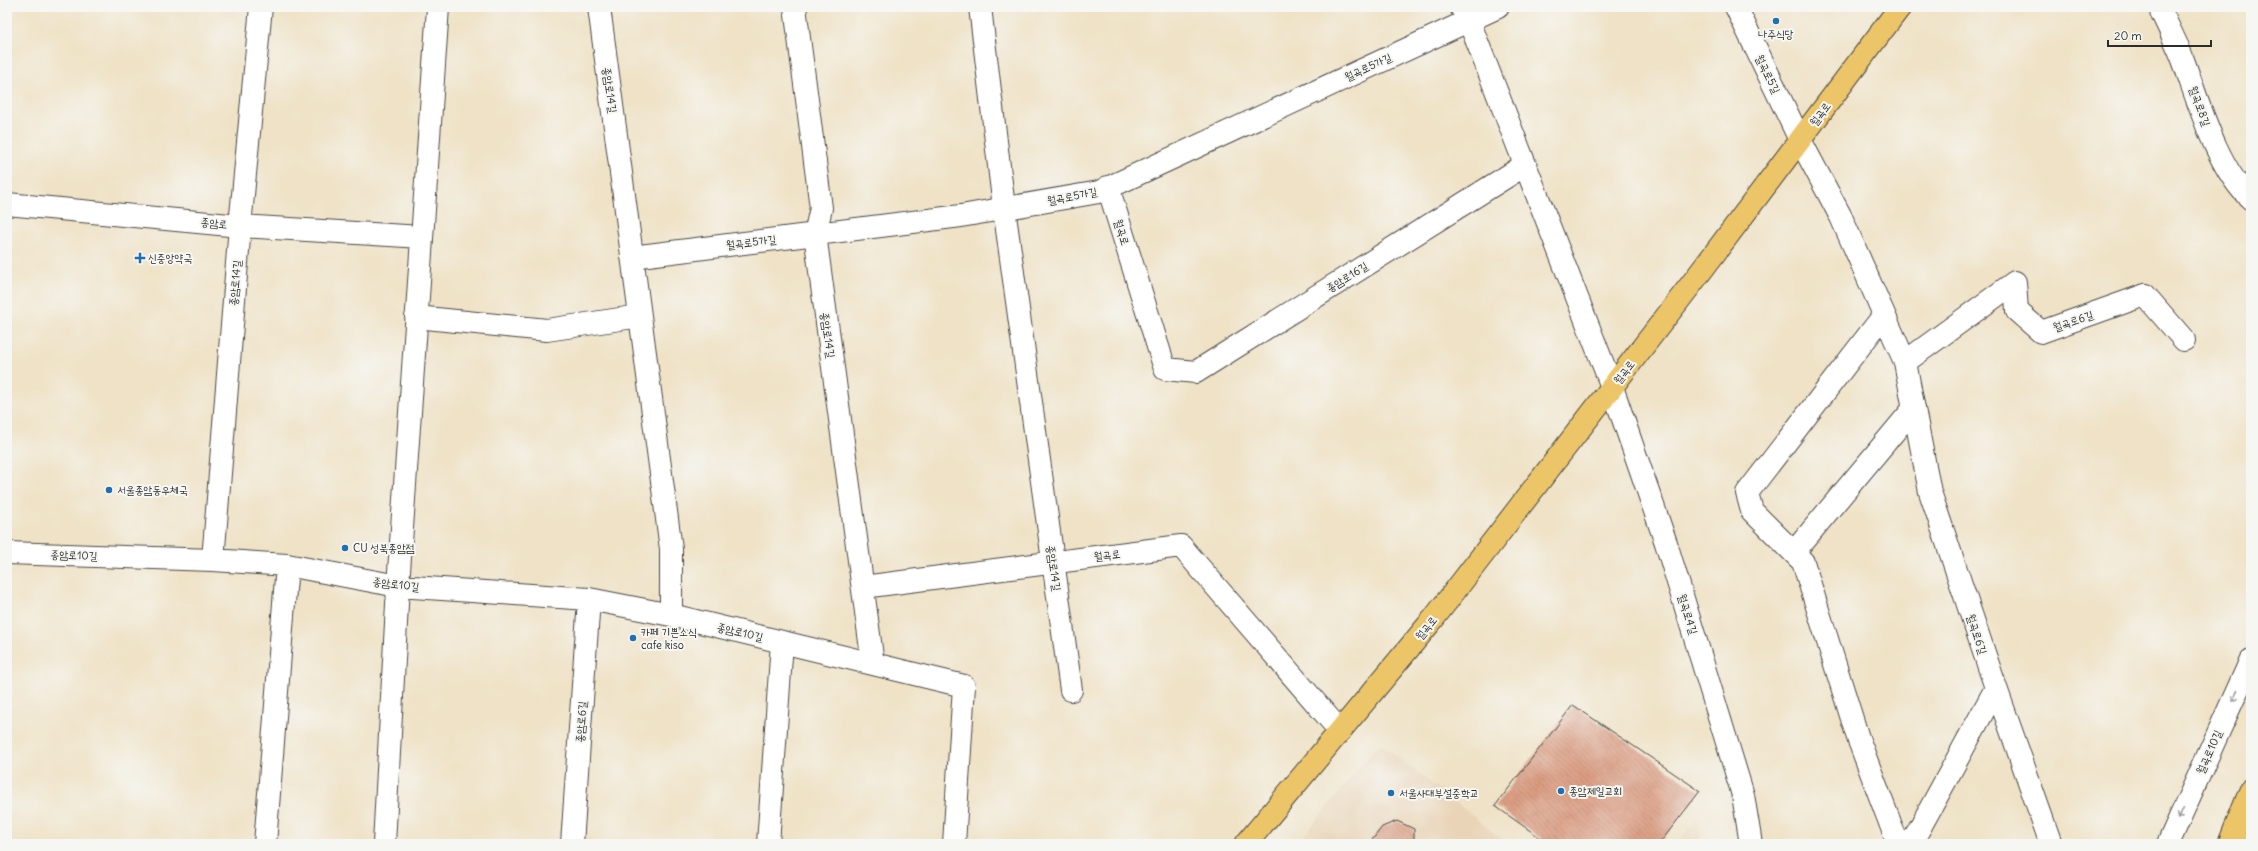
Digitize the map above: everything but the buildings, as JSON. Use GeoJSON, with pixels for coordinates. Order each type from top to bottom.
{"type":"FeatureCollection","features":[{"type":"Feature","properties":{"kind":"main road","name":"월곡로"},"geometry":{"type":"LineString","coordinates":[[1246,844],[1434,618],[1612,387],[1900,7]]}},
{"type":"Feature","properties":{"kind":"main road"},"geometry":{"type":"LineString","coordinates":[[2230,844],[2251,789]]}},
{"type":"Feature","properties":{"kind":"street","name":"종암로14길"},"geometry":{"type":"LineString","coordinates":[[213,560],[240,226],[261,7]]}},
{"type":"Feature","properties":{"kind":"street"},"geometry":{"type":"LineString","coordinates":[[384,844],[398,586],[438,7]]}},
{"type":"Feature","properties":{"kind":"street","name":"종암로14길"},"geometry":{"type":"LineString","coordinates":[[599,7],[671,549],[671,615]]}},
{"type":"Feature","properties":{"kind":"street","name":"종암로14길"},"geometry":{"type":"LineString","coordinates":[[795,7],[821,208],[815,234],[873,664]]}},
{"type":"Feature","properties":{"kind":"street","name":"종암로14길"},"geometry":{"type":"LineString","coordinates":[[980,7],[1004,208],[1071,690]]}},
{"type":"Feature","properties":{"kind":"street","name":"월곡로5가길"},"geometry":{"type":"LineString","coordinates":[[632,257],[1004,208],[1099,192],[1465,14],[1498,7]]}},
{"type":"Feature","properties":{"kind":"street","name":"월곡로5길"},"geometry":{"type":"LineString","coordinates":[[1736,7],[1800,140]]}},
{"type":"Feature","properties":{"kind":"street","name":"월곡로8길"},"geometry":{"type":"LineString","coordinates":[[2159,7],[2181,56],[2207,127],[2238,188],[2251,199]]}},
{"type":"Feature","properties":{"kind":"street"},"geometry":{"type":"LineString","coordinates":[[1465,14],[1612,387]]}},
{"type":"Feature","properties":{"kind":"street","name":"월곡로6길"},"geometry":{"type":"LineString","coordinates":[[1800,140],[1841,216],[1905,362],[1930,492],[1996,688]]}},
{"type":"Feature","properties":{"kind":"street","name":"종암로16길"},"geometry":{"type":"LineString","coordinates":[[1165,369],[1196,372],[1525,165]]}},
{"type":"Feature","properties":{"kind":"street","name":"월곡로"},"geometry":{"type":"LineString","coordinates":[[1108,187],[1165,369]]}},
{"type":"Feature","properties":{"kind":"street","name":"종암로"},"geometry":{"type":"LineString","coordinates":[[7,204],[240,226],[422,237]]}},
{"type":"Feature","properties":{"kind":"street","name":"월곡로6길"},"geometry":{"type":"LineString","coordinates":[[1905,362],[2015,282],[2017,311],[2041,332],[2145,295],[2184,340]]}},
{"type":"Feature","properties":{"kind":"street"},"geometry":{"type":"LineString","coordinates":[[1884,315],[1747,493],[1752,511],[1803,562],[1858,738],[1898,844]]}},
{"type":"Feature","properties":{"kind":"street"},"geometry":{"type":"LineString","coordinates":[[416,317],[547,330],[640,316]]}},
{"type":"Feature","properties":{"kind":"street","name":"월곡로4길"},"geometry":{"type":"LineString","coordinates":[[1612,387],[1666,543],[1741,788],[1751,844]]}},
{"type":"Feature","properties":{"kind":"street"},"geometry":{"type":"LineString","coordinates":[[1794,552],[1914,408]]}},
{"type":"Feature","properties":{"kind":"street","name":"월곡로"},"geometry":{"type":"LineString","coordinates":[[863,587],[1181,546],[1340,730]]}},
{"type":"Feature","properties":{"kind":"street","name":"종암로10길"},"geometry":{"type":"LineString","coordinates":[[7,553],[213,560],[287,565],[398,586],[589,599],[671,615],[964,686],[954,844]]}},
{"type":"Feature","properties":{"kind":"street"},"geometry":{"type":"LineString","coordinates":[[265,844],[287,565]]}},
{"type":"Feature","properties":{"kind":"street","name":"종암로6길"},"geometry":{"type":"LineString","coordinates":[[572,844],[589,599]]}},
{"type":"Feature","properties":{"kind":"street"},"geometry":{"type":"LineString","coordinates":[[768,844],[782,642]]}},
{"type":"Feature","properties":{"kind":"street","name":"월곡로10길"},"geometry":{"type":"LineString","coordinates":[[2168,844],[2251,660]]}},
{"type":"Feature","properties":{"kind":"street"},"geometry":{"type":"LineString","coordinates":[[1911,844],[1996,688]]}},
{"type":"Feature","properties":{"kind":"street"},"geometry":{"type":"LineString","coordinates":[[1996,688],[2051,844]]}},
{"type":"Feature","properties":{"kind":"shaded area","name":"서울사대부설중학교"},"geometry":{"type":"Polygon","coordinates":[[[1380,743],[1508,844],[1297,844],[1380,743]]]}},
{"type":"Feature","properties":{"kind":"shaded area"},"geometry":{"type":"Polygon","coordinates":[[[1697,819],[1702,844],[1676,844],[1697,819]]]}},
{"type":"Feature","properties":{"kind":"place","name":"나주식당"},"geometry":{"type":"Point","coordinates":[1776,21]}},
{"type":"Feature","properties":{"kind":"place","name":"신중앙약국"},"geometry":{"type":"Point","coordinates":[140,258]}},
{"type":"Feature","properties":{"kind":"place","name":"서울종암동우체국"},"geometry":{"type":"Point","coordinates":[109,490]}},
{"type":"Feature","properties":{"kind":"place","name":"CU 성북종암점"},"geometry":{"type":"Point","coordinates":[345,548]}},
{"type":"Feature","properties":{"kind":"place","name":"카페 기쁜소식 cafe kiso"},"geometry":{"type":"Point","coordinates":[633,638]}},
{"type":"Feature","properties":{"kind":"place","name":"종암제일교회"},"geometry":{"type":"Point","coordinates":[1561,791]}},
{"type":"Feature","properties":{"kind":"place","name":"서울사대부설중학교"},"geometry":{"type":"Point","coordinates":[1391,793]}}]}
